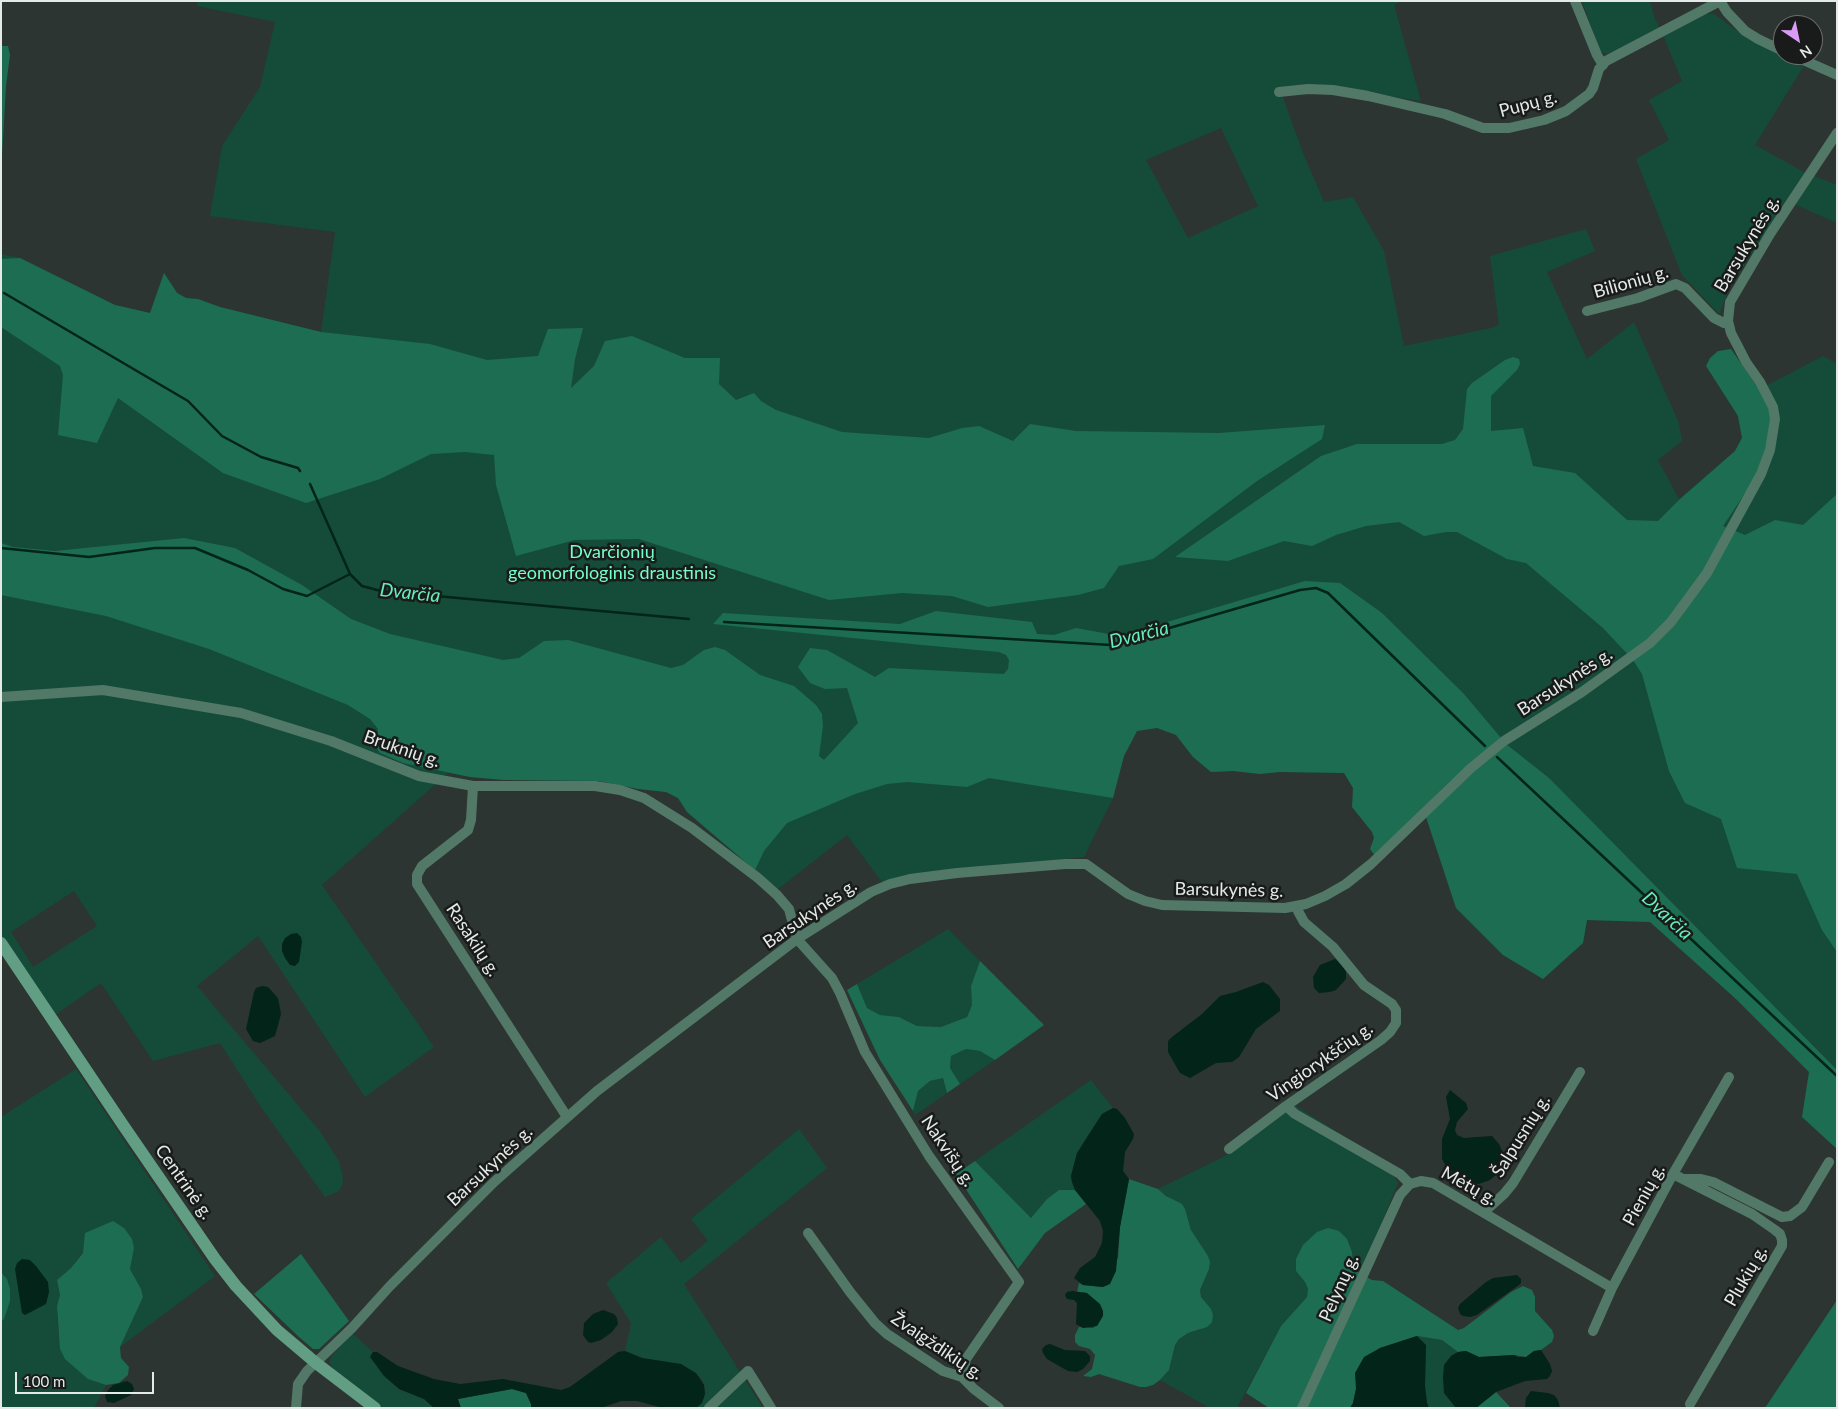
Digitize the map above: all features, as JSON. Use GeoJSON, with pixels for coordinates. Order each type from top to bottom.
{"type":"FeatureCollection","features":[{"type":"Feature","properties":{"kind":"main road","name":"Centrinė g."},"geometry":{"type":"LineString","coordinates":[[1,943],[123,1126],[215,1258],[276,1330],[376,1408]]}},
{"type":"Feature","properties":{"kind":"street"},"geometry":{"type":"LineString","coordinates":[[1575,1],[1596,55],[1603,64],[1720,1],[1727,12],[1745,31],[1758,40],[1773,47]]}},
{"type":"Feature","properties":{"kind":"street","name":"Pupų g."},"geometry":{"type":"LineString","coordinates":[[1279,92],[1308,89],[1333,90],[1445,114],[1483,128],[1509,128],[1555,116],[1574,107],[1589,94],[1603,64]]}},
{"type":"Feature","properties":{"kind":"street"},"geometry":{"type":"LineString","coordinates":[[1814,65],[1837,75]]}},
{"type":"Feature","properties":{"kind":"street","name":"Barsukynės g."},"geometry":{"type":"LineString","coordinates":[[296,1408],[297,1391],[301,1378],[494,1182],[597,1091],[797,940],[848,905],[871,892],[890,884],[957,873],[1086,864],[1128,894],[1162,905],[1285,908],[1297,906],[1325,896],[1346,884],[1371,864],[1471,768],[1504,741],[1582,692],[1650,643],[1671,622],[1707,573],[1761,474],[1770,450],[1775,419],[1773,407],[1768,395],[1736,344],[1728,321],[1728,311],[1733,294],[1837,132]]}},
{"type":"Feature","properties":{"kind":"street","name":"Bilionių g."},"geometry":{"type":"LineString","coordinates":[[1587,311],[1638,298],[1676,284],[1685,288],[1714,318],[1724,323],[1728,321]]}},
{"type":"Feature","properties":{"kind":"street","name":"Bruknių g."},"geometry":{"type":"LineString","coordinates":[[1,697],[103,690],[241,713],[331,742],[419,776],[473,786],[595,786],[620,790],[644,798],[692,828],[758,878],[777,895],[788,909],[797,940]]}},
{"type":"Feature","properties":{"kind":"street","name":"Rasakilų g."},"geometry":{"type":"LineString","coordinates":[[473,786],[471,820],[468,830],[422,866],[417,875],[417,884],[567,1117]]}},
{"type":"Feature","properties":{"kind":"street","name":"Vingiorykščių g."},"geometry":{"type":"LineString","coordinates":[[1229,1150],[1286,1106],[1381,1040],[1393,1028],[1397,1016],[1392,1004],[1364,985],[1333,946],[1304,922],[1297,906]]}},
{"type":"Feature","properties":{"kind":"street","name":"Nakvišų g."},"geometry":{"type":"LineString","coordinates":[[797,940],[832,978],[865,1052],[929,1156],[1020,1282],[966,1359],[962,1377]]}},
{"type":"Feature","properties":{"kind":"street","name":"Šalpusnių g."},"geometry":{"type":"LineString","coordinates":[[1484,1212],[1513,1183],[1580,1072]]}},
{"type":"Feature","properties":{"kind":"street","name":"Pienių g."},"geometry":{"type":"LineString","coordinates":[[1593,1331],[1612,1288],[1677,1177],[1729,1077]]}},
{"type":"Feature","properties":{"kind":"street"},"geometry":{"type":"LineString","coordinates":[[1286,1106],[1295,1114],[1400,1174],[1410,1184]]}},
{"type":"Feature","properties":{"kind":"street"},"geometry":{"type":"LineString","coordinates":[[1677,1177],[1713,1182],[1782,1217],[1790,1216],[1802,1207],[1829,1162]]}},
{"type":"Feature","properties":{"kind":"street","name":"Plukių g."},"geometry":{"type":"LineString","coordinates":[[1677,1177],[1752,1214],[1780,1234],[1782,1240],[1782,1246],[1690,1404]]}},
{"type":"Feature","properties":{"kind":"street","name":"Mėtų g."},"geometry":{"type":"LineString","coordinates":[[1410,1184],[1421,1181],[1432,1183],[1612,1288]]}},
{"type":"Feature","properties":{"kind":"street","name":"Pelynų g."},"geometry":{"type":"LineString","coordinates":[[1302,1408],[1400,1195],[1410,1184]]}},
{"type":"Feature","properties":{"kind":"street","name":"Žvaigždikių g."},"geometry":{"type":"LineString","coordinates":[[808,1234],[850,1292],[887,1334],[943,1371],[962,1377],[974,1390],[999,1408]]}},
{"type":"Feature","properties":{"kind":"street"},"geometry":{"type":"LineString","coordinates":[[709,1408],[748,1371],[771,1408]]}},
{"type":"Feature","properties":{"kind":"green space","name":"Dvarčionių geomorfologinis draustinis"},"geometry":{"type":"Polygon","coordinates":[[[197,1],[1402,1],[1394,5],[1421,101],[1318,86],[1280,89],[1303,153],[1324,202],[1353,197],[1384,251],[1404,346],[1499,325],[1490,256],[1586,229],[1595,251],[1547,272],[1587,359],[1634,322],[1679,423],[1682,441],[1658,460],[1679,499],[1735,451],[1742,438],[1738,416],[1760,389],[1823,356],[1837,364],[1837,1149],[1802,1117],[1809,1072],[1736,999],[1650,922],[1587,920],[1583,943],[1543,979],[1503,955],[1456,908],[1426,817],[1344,773],[1280,772],[1260,774],[1233,771],[1211,772],[1193,757],[1176,735],[1157,728],[1137,731],[1124,756],[1113,798],[1084,857],[903,876],[882,882],[847,835],[777,890],[687,812],[678,798],[666,792],[638,789],[599,781],[504,780],[448,773],[322,885],[434,1047],[365,1097],[258,936],[197,986],[319,1130],[339,1161],[343,1178],[342,1186],[339,1191],[325,1197],[261,1107],[220,1043],[153,1061],[101,983],[55,1015],[1,935],[1,254],[20,258],[115,305],[150,313],[164,273],[177,292],[186,298],[198,299],[220,307],[321,332],[335,232],[210,216],[222,146],[260,87],[275,22],[197,6],[197,1]],[[1221,128],[1146,160],[1188,238],[1258,206],[1221,128]],[[74,891],[11,932],[33,967],[97,926],[74,891]]]}},
{"type":"Feature","properties":{"kind":"green space"},"geometry":{"type":"Polygon","coordinates":[[[1582,1],[1650,1],[1655,19],[1664,36],[1704,14],[1714,14],[1748,39],[1773,50],[1773,65],[1804,65],[1755,145],[1804,172],[1837,185],[1837,223],[1787,201],[1730,287],[1719,314],[1682,275],[1636,159],[1669,140],[1649,100],[1682,81],[1664,37],[1607,54],[1600,52],[1582,1]]]}},
{"type":"Feature","properties":{"kind":"green space"},"geometry":{"type":"Polygon","coordinates":[[[1,46],[8,46],[10,55],[6,86],[1,174],[1,46]]]}},
{"type":"Feature","properties":{"kind":"green space"},"geometry":{"type":"Polygon","coordinates":[[[20,258],[115,305],[150,313],[164,273],[177,293],[186,298],[198,299],[220,307],[321,332],[430,344],[487,360],[538,356],[548,329],[583,328],[575,359],[571,388],[594,366],[605,341],[632,336],[685,358],[720,358],[719,384],[736,400],[754,393],[761,401],[776,410],[842,432],[929,438],[962,428],[979,426],[1013,441],[1030,424],[1076,431],[1219,433],[1325,425],[1322,439],[1257,481],[1153,559],[1119,566],[1104,588],[1078,595],[988,607],[952,596],[902,593],[829,600],[639,539],[575,540],[516,556],[496,485],[494,455],[465,452],[431,454],[380,479],[306,503],[223,473],[118,398],[97,443],[58,435],[63,375],[60,366],[1,327],[1,259],[20,258]]]}},
{"type":"Feature","properties":{"kind":"green space"},"geometry":{"type":"Polygon","coordinates":[[[1731,349],[1759,389],[1771,412],[1766,450],[1752,483],[1723,526],[1745,535],[1775,520],[1803,525],[1837,494],[1837,952],[1822,930],[1797,874],[1737,868],[1721,819],[1685,803],[1669,771],[1642,674],[1633,660],[1603,628],[1526,563],[1507,559],[1457,532],[1424,536],[1399,522],[1366,526],[1336,535],[1312,546],[1284,541],[1228,561],[1175,557],[1321,456],[1357,444],[1442,444],[1455,440],[1463,429],[1467,389],[1472,383],[1505,360],[1513,357],[1519,359],[1520,364],[1517,370],[1491,396],[1491,431],[1523,428],[1533,466],[1575,473],[1627,520],[1658,521],[1735,451],[1742,438],[1738,416],[1706,366],[1710,358],[1718,351],[1731,349]]]}},
{"type":"Feature","properties":{"kind":"green space"},"geometry":{"type":"Polygon","coordinates":[[[184,538],[235,548],[302,585],[351,619],[390,634],[503,660],[519,658],[544,641],[568,640],[671,668],[683,665],[704,650],[715,647],[725,650],[760,675],[794,686],[816,705],[822,714],[823,726],[819,756],[824,760],[858,723],[847,688],[825,689],[810,683],[798,667],[810,648],[827,650],[875,677],[889,668],[1004,674],[1008,669],[1009,660],[1006,655],[999,652],[713,624],[723,613],[900,624],[936,611],[1032,622],[1037,634],[1054,635],[1076,628],[1120,636],[1305,581],[1340,583],[1382,613],[1464,694],[1501,738],[1448,783],[1375,856],[1370,849],[1374,838],[1372,832],[1352,807],[1353,788],[1344,773],[1280,772],[1260,774],[1233,771],[1211,772],[1193,757],[1176,735],[1157,728],[1137,731],[1124,756],[1113,798],[989,778],[967,787],[907,782],[887,784],[855,794],[787,823],[764,851],[755,870],[687,812],[678,798],[666,792],[638,789],[599,781],[504,780],[470,777],[403,763],[380,753],[376,747],[378,729],[370,719],[348,705],[209,649],[106,616],[1,595],[1,543],[13,547],[55,551],[184,538]]]}},
{"type":"Feature","properties":{"kind":"green space"},"geometry":{"type":"Polygon","coordinates":[[[1506,744],[1549,778],[1837,1070],[1837,1149],[1802,1117],[1809,1072],[1736,999],[1650,922],[1587,920],[1583,943],[1543,979],[1503,955],[1456,908],[1426,817],[1475,770],[1506,744]]]}},
{"type":"Feature","properties":{"kind":"green space"},"geometry":{"type":"Polygon","coordinates":[[[948,929],[980,961],[971,986],[972,1005],[967,1017],[941,1027],[917,1026],[899,1017],[880,1015],[867,1008],[857,984],[948,929]]]}},
{"type":"Feature","properties":{"kind":"green space"},"geometry":{"type":"Polygon","coordinates":[[[980,961],[1044,1025],[995,1060],[980,1051],[966,1049],[951,1056],[950,1068],[960,1084],[947,1093],[943,1078],[930,1081],[918,1091],[913,1111],[880,1060],[847,990],[857,984],[867,1008],[880,1015],[899,1017],[917,1026],[941,1027],[967,1017],[972,1005],[971,986],[980,961]]]}},
{"type":"Feature","properties":{"kind":"green space"},"geometry":{"type":"Polygon","coordinates":[[[966,1049],[980,1051],[995,1060],[960,1084],[950,1068],[951,1056],[966,1049]]]}},
{"type":"Feature","properties":{"kind":"green space"},"geometry":{"type":"Polygon","coordinates":[[[76,1069],[215,1276],[120,1347],[143,1297],[141,1289],[130,1269],[134,1248],[83,1252],[71,1268],[57,1280],[60,1295],[57,1306],[58,1329],[88,1379],[106,1385],[94,1408],[1,1408],[1,1322],[4,1319],[7,1279],[1,1272],[1,1117],[76,1069]]]}},
{"type":"Feature","properties":{"kind":"green space"},"geometry":{"type":"Polygon","coordinates":[[[943,1078],[947,1093],[915,1115],[913,1111],[918,1091],[930,1081],[943,1078]]]}},
{"type":"Feature","properties":{"kind":"green space"},"geometry":{"type":"Polygon","coordinates":[[[1091,1080],[1113,1108],[1102,1114],[1077,1153],[1071,1176],[1075,1190],[1059,1190],[1047,1199],[1031,1218],[975,1161],[1091,1080]]]}},
{"type":"Feature","properties":{"kind":"green space"},"geometry":{"type":"Polygon","coordinates":[[[1294,1105],[1387,1163],[1398,1183],[1360,1275],[1354,1270],[1352,1252],[1296,1271],[1308,1289],[1307,1297],[1281,1326],[1237,1408],[1210,1408],[1160,1380],[1169,1370],[1175,1345],[1179,1339],[1188,1333],[1200,1330],[1204,1302],[1200,1290],[1209,1269],[1208,1256],[1191,1230],[1187,1216],[1171,1199],[1158,1189],[1229,1154],[1294,1105]]]}},
{"type":"Feature","properties":{"kind":"green space"},"geometry":{"type":"Polygon","coordinates":[[[799,1129],[827,1168],[684,1284],[763,1408],[696,1408],[702,1403],[705,1394],[701,1378],[681,1364],[642,1358],[625,1351],[631,1323],[606,1283],[661,1237],[681,1263],[708,1241],[691,1219],[799,1129]]]}},
{"type":"Feature","properties":{"kind":"green space"},"geometry":{"type":"Polygon","coordinates":[[[975,1161],[1031,1218],[1047,1199],[1059,1190],[1075,1190],[1086,1204],[1045,1233],[1018,1269],[956,1174],[975,1161]]]}},
{"type":"Feature","properties":{"kind":"green space"},"geometry":{"type":"Polygon","coordinates":[[[1129,1179],[1158,1189],[1166,1196],[1182,1204],[1191,1230],[1210,1262],[1200,1290],[1201,1297],[1211,1309],[1213,1315],[1212,1322],[1207,1327],[1188,1333],[1179,1339],[1175,1345],[1169,1370],[1160,1380],[1146,1387],[1140,1387],[1099,1374],[1091,1377],[1083,1376],[1092,1369],[1095,1355],[1090,1349],[1079,1346],[1075,1342],[1075,1335],[1079,1327],[1093,1328],[1099,1323],[1087,1293],[1077,1292],[1079,1283],[1103,1287],[1118,1258],[1120,1227],[1129,1179]]]}},
{"type":"Feature","properties":{"kind":"green space"},"geometry":{"type":"Polygon","coordinates":[[[113,1221],[124,1228],[132,1239],[134,1248],[130,1269],[141,1289],[143,1297],[120,1347],[121,1358],[129,1367],[128,1375],[119,1383],[106,1385],[88,1379],[65,1359],[60,1349],[57,1306],[60,1295],[57,1280],[71,1268],[83,1253],[85,1233],[113,1221]]]}},
{"type":"Feature","properties":{"kind":"green space"},"geometry":{"type":"Polygon","coordinates":[[[1328,1228],[1339,1231],[1347,1239],[1352,1252],[1354,1270],[1372,1280],[1383,1281],[1458,1330],[1464,1328],[1511,1292],[1523,1286],[1532,1290],[1535,1297],[1535,1311],[1552,1330],[1554,1336],[1552,1342],[1526,1357],[1514,1355],[1479,1357],[1466,1351],[1458,1352],[1442,1340],[1417,1336],[1380,1348],[1356,1373],[1356,1389],[1350,1408],[1269,1408],[1246,1393],[1281,1326],[1307,1297],[1308,1289],[1296,1271],[1296,1259],[1303,1245],[1317,1232],[1328,1228]]]}},
{"type":"Feature","properties":{"kind":"green space"},"geometry":{"type":"Polygon","coordinates":[[[301,1254],[349,1321],[319,1349],[313,1349],[254,1294],[301,1254]]]}},
{"type":"Feature","properties":{"kind":"green space"},"geometry":{"type":"Polygon","coordinates":[[[1,1272],[7,1279],[10,1289],[10,1301],[4,1319],[1,1322],[1,1272]]]}},
{"type":"Feature","properties":{"kind":"green space"},"geometry":{"type":"Polygon","coordinates":[[[1837,1300],[1837,1408],[1765,1408],[1837,1300]]]}},
{"type":"Feature","properties":{"kind":"green space"},"geometry":{"type":"Polygon","coordinates":[[[352,1333],[373,1352],[371,1354],[399,1389],[424,1399],[434,1408],[384,1408],[333,1368],[329,1362],[331,1357],[352,1333]]]}},
{"type":"Feature","properties":{"kind":"green space"},"geometry":{"type":"Polygon","coordinates":[[[1417,1336],[1442,1340],[1458,1352],[1451,1356],[1444,1393],[1456,1408],[1429,1408],[1425,1386],[1426,1345],[1417,1336]]]}},
{"type":"Feature","properties":{"kind":"green space"},"geometry":{"type":"Polygon","coordinates":[[[512,1389],[526,1393],[531,1408],[461,1408],[457,1399],[512,1389]]]}},
{"type":"Feature","properties":{"kind":"green space"},"geometry":{"type":"Polygon","coordinates":[[[1496,1392],[1511,1408],[1476,1408],[1496,1392]]]}},
{"type":"Feature","properties":{"kind":"shaded area"},"geometry":{"type":"Polygon","coordinates":[[[297,933],[301,937],[302,942],[299,962],[295,966],[290,965],[285,958],[282,944],[285,938],[297,933]]]}},
{"type":"Feature","properties":{"kind":"shaded area"},"geometry":{"type":"Polygon","coordinates":[[[1335,959],[1343,965],[1346,971],[1346,979],[1336,990],[1319,993],[1314,988],[1313,977],[1320,965],[1335,959]]]}},
{"type":"Feature","properties":{"kind":"shaded area"},"geometry":{"type":"Polygon","coordinates":[[[1263,982],[1269,985],[1280,999],[1280,1011],[1256,1029],[1239,1057],[1232,1062],[1216,1063],[1190,1078],[1180,1073],[1168,1052],[1168,1041],[1202,1014],[1220,996],[1263,982]]]}},
{"type":"Feature","properties":{"kind":"shaded area"},"geometry":{"type":"Polygon","coordinates":[[[268,987],[278,998],[281,1014],[275,1036],[260,1043],[253,1041],[246,1029],[254,992],[256,988],[268,987]]]}},
{"type":"Feature","properties":{"kind":"shaded area"},"geometry":{"type":"Polygon","coordinates":[[[1450,1090],[1466,1103],[1468,1109],[1457,1122],[1455,1130],[1457,1135],[1464,1138],[1492,1136],[1499,1144],[1505,1158],[1505,1163],[1490,1180],[1479,1184],[1468,1182],[1447,1168],[1442,1159],[1442,1139],[1450,1119],[1446,1097],[1450,1090]]]}},
{"type":"Feature","properties":{"kind":"shaded area"},"geometry":{"type":"Polygon","coordinates":[[[1113,1108],[1117,1109],[1125,1118],[1134,1134],[1125,1152],[1123,1171],[1129,1179],[1120,1227],[1116,1271],[1110,1284],[1103,1287],[1083,1285],[1074,1278],[1080,1268],[1095,1257],[1102,1243],[1103,1231],[1100,1221],[1075,1190],[1071,1176],[1077,1153],[1102,1114],[1113,1108]]]}},
{"type":"Feature","properties":{"kind":"shaded area"},"geometry":{"type":"Polygon","coordinates":[[[22,1259],[30,1260],[36,1266],[48,1282],[49,1292],[46,1304],[25,1315],[22,1313],[15,1269],[17,1263],[22,1259]]]}},
{"type":"Feature","properties":{"kind":"shaded area"},"geometry":{"type":"Polygon","coordinates":[[[1517,1275],[1521,1279],[1519,1285],[1477,1315],[1470,1317],[1460,1314],[1458,1308],[1460,1304],[1486,1282],[1493,1278],[1517,1275]]]}},
{"type":"Feature","properties":{"kind":"shaded area"},"geometry":{"type":"Polygon","coordinates":[[[1067,1292],[1087,1293],[1100,1304],[1103,1316],[1097,1326],[1083,1328],[1076,1324],[1077,1303],[1074,1300],[1067,1299],[1065,1295],[1067,1292]]]}},
{"type":"Feature","properties":{"kind":"shaded area"},"geometry":{"type":"Polygon","coordinates":[[[603,1310],[614,1314],[618,1324],[612,1332],[601,1340],[588,1342],[583,1335],[584,1323],[593,1314],[603,1310]]]}},
{"type":"Feature","properties":{"kind":"shaded area"},"geometry":{"type":"Polygon","coordinates":[[[1417,1336],[1426,1345],[1425,1386],[1429,1408],[1350,1408],[1356,1389],[1355,1373],[1364,1357],[1380,1348],[1417,1336]]]}},
{"type":"Feature","properties":{"kind":"shaded area"},"geometry":{"type":"Polygon","coordinates":[[[1050,1344],[1065,1350],[1085,1351],[1090,1356],[1090,1361],[1083,1369],[1077,1372],[1068,1371],[1047,1359],[1043,1353],[1042,1349],[1050,1344]]]}},
{"type":"Feature","properties":{"kind":"shaded area"},"geometry":{"type":"Polygon","coordinates":[[[1541,1350],[1552,1371],[1547,1379],[1525,1381],[1496,1392],[1476,1408],[1456,1408],[1444,1393],[1444,1365],[1451,1356],[1458,1352],[1466,1351],[1479,1357],[1514,1355],[1526,1357],[1534,1351],[1541,1350]]]}},
{"type":"Feature","properties":{"kind":"shaded area"},"geometry":{"type":"Polygon","coordinates":[[[625,1351],[642,1358],[681,1364],[696,1373],[704,1385],[705,1394],[702,1403],[696,1408],[663,1408],[637,1401],[621,1401],[601,1408],[531,1408],[526,1393],[512,1389],[458,1399],[461,1408],[434,1408],[424,1399],[399,1389],[384,1376],[370,1357],[373,1352],[377,1352],[398,1366],[434,1379],[460,1384],[503,1379],[561,1390],[570,1387],[618,1352],[625,1351]]]}},
{"type":"Feature","properties":{"kind":"shaded area"},"geometry":{"type":"Polygon","coordinates":[[[127,1381],[132,1384],[134,1389],[131,1395],[114,1403],[107,1402],[105,1396],[108,1390],[113,1385],[127,1381]]]}},
{"type":"Feature","properties":{"kind":"shaded area"},"geometry":{"type":"Polygon","coordinates":[[[1531,1391],[1554,1395],[1558,1400],[1560,1408],[1525,1408],[1526,1398],[1531,1391]]]}},
{"type":"Feature","properties":{"kind":"waterway"},"geometry":{"type":"LineString","coordinates":[[4,293],[188,401],[222,436],[261,457],[298,468],[300,471]]}},
{"type":"Feature","properties":{"kind":"waterway"},"geometry":{"type":"LineString","coordinates":[[310,484],[350,574]]}},
{"type":"Feature","properties":{"kind":"waterway","name":"Dvarčia"},"geometry":{"type":"LineString","coordinates":[[1,548],[89,557],[155,548],[195,548],[248,570],[283,589],[307,596],[350,574],[362,586],[381,591],[689,619]]}},
{"type":"Feature","properties":{"kind":"waterway","name":"Dvarčia"},"geometry":{"type":"LineString","coordinates":[[724,622],[1111,645],[1300,590],[1316,588],[1328,593],[1485,746]]}},
{"type":"Feature","properties":{"kind":"waterway","name":"Dvarčia"},"geometry":{"type":"LineString","coordinates":[[1497,757],[1837,1076]]}}]}
